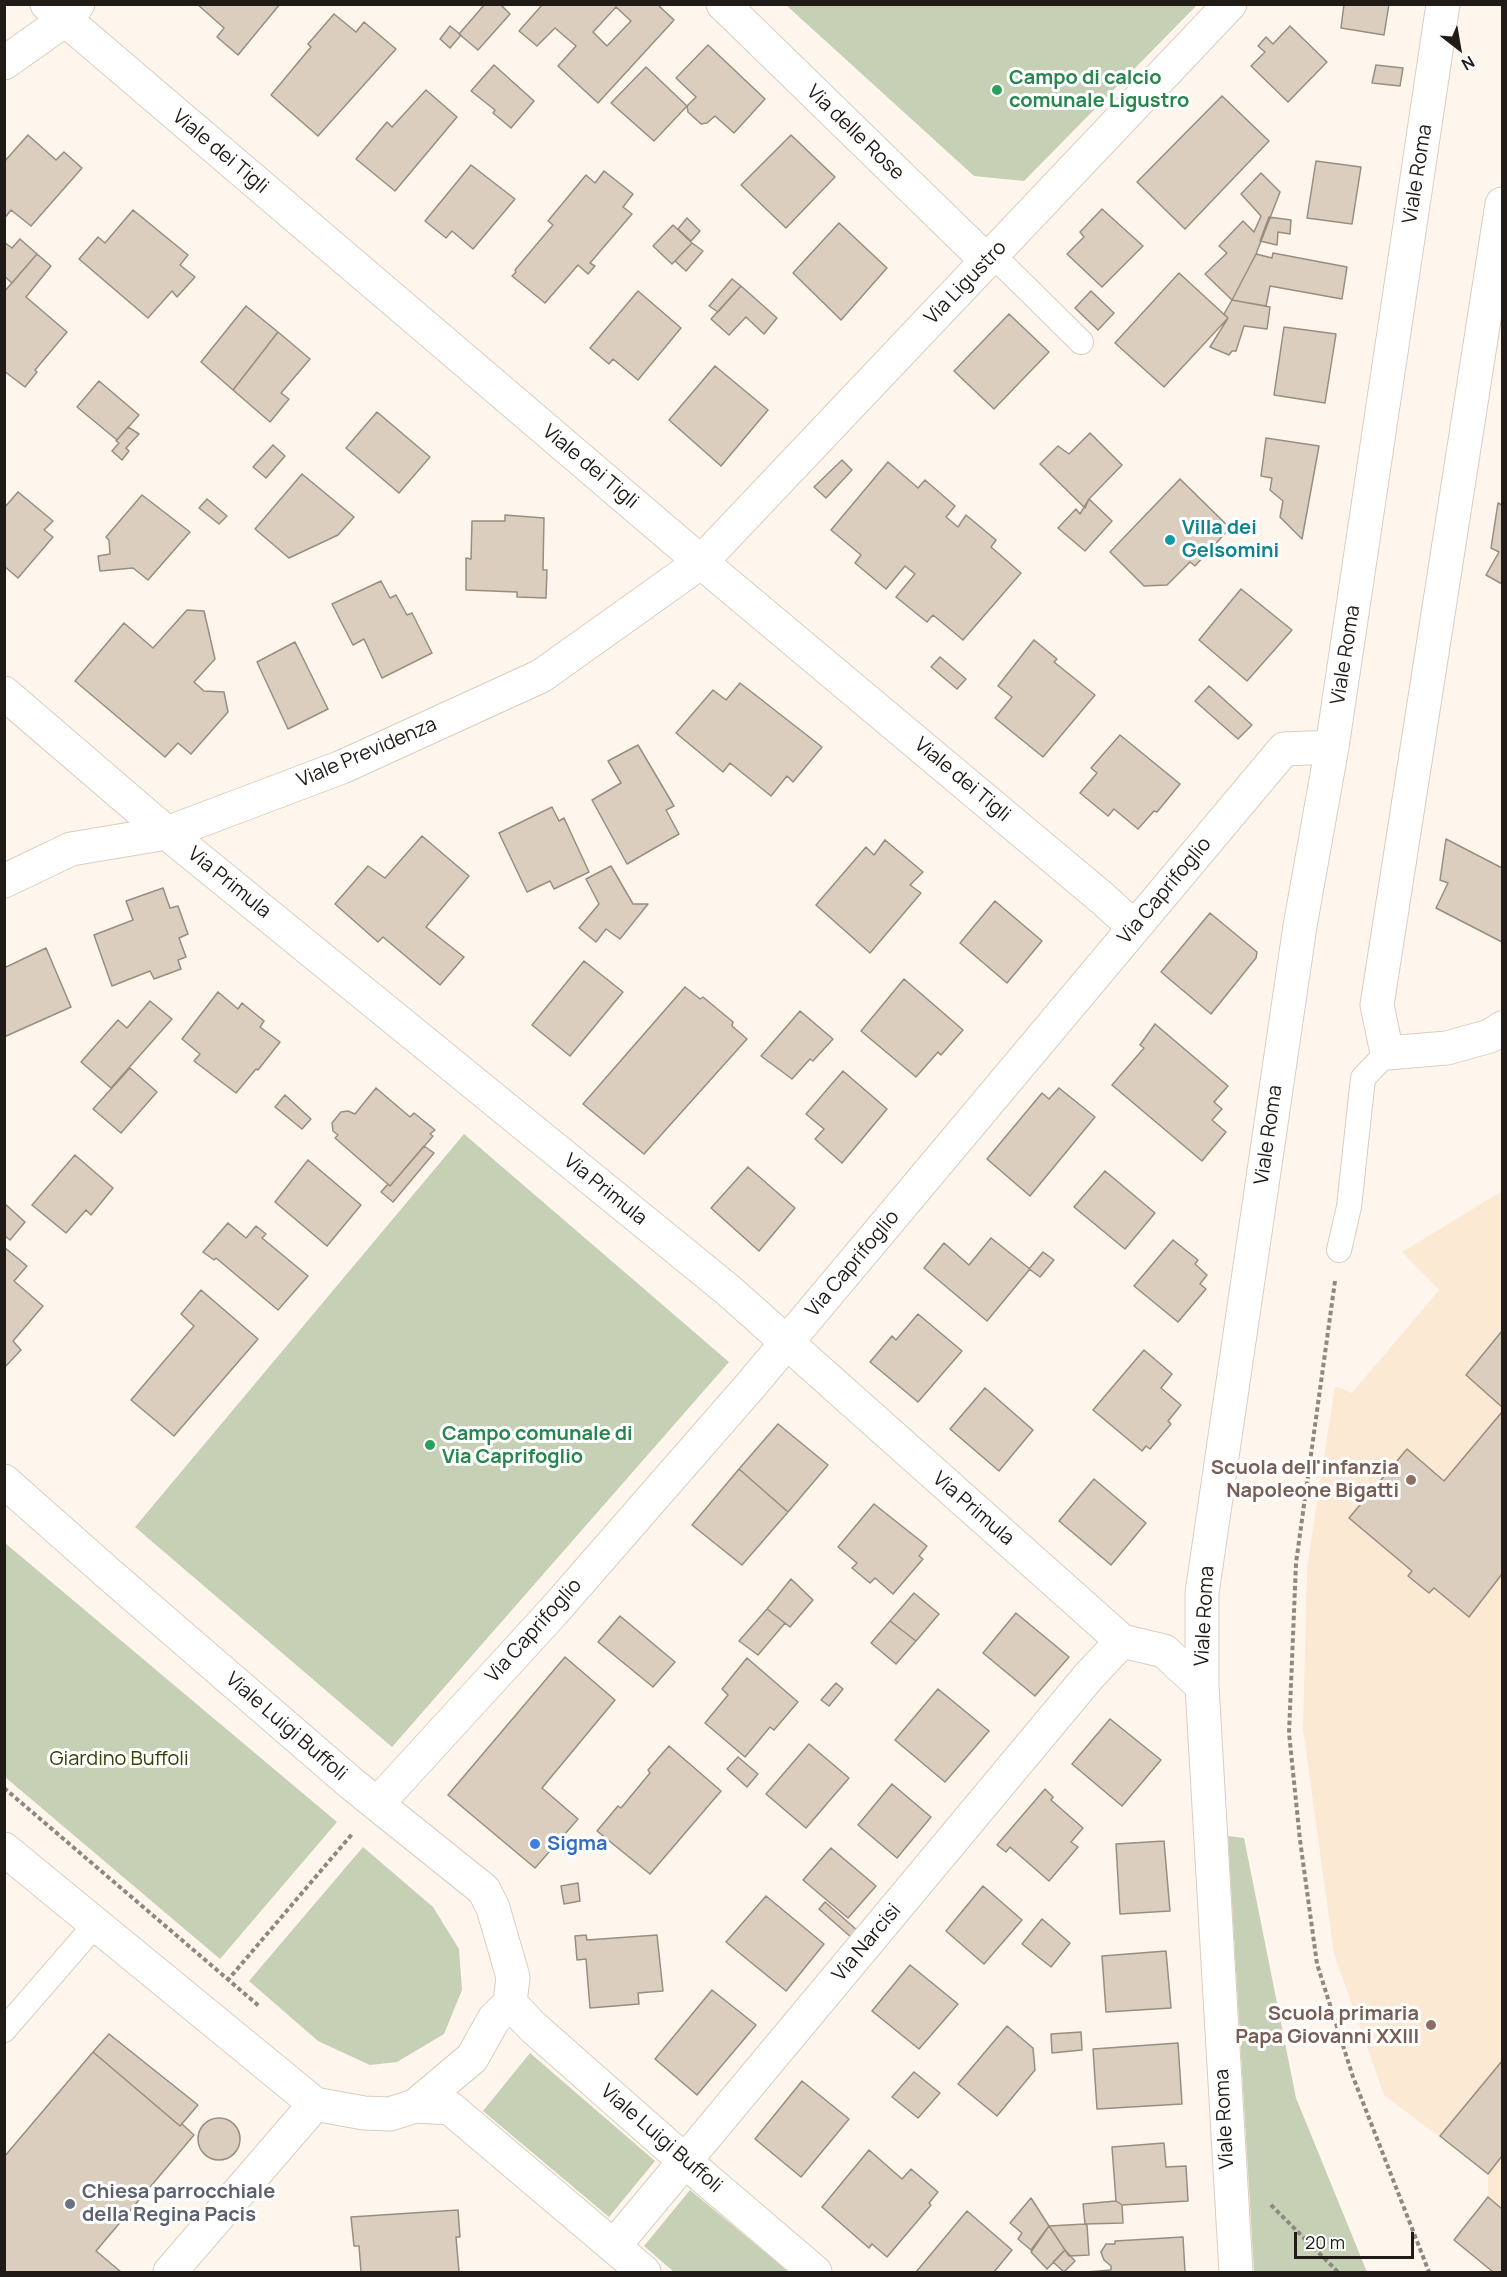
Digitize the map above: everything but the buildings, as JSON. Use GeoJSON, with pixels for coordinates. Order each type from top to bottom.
{"type":"FeatureCollection","features":[{"type":"Feature","properties":{"kind":"street","name":"Via delle Rose"},"geometry":{"type":"LineString","coordinates":[[723,4],[990,258]]}},
{"type":"Feature","properties":{"kind":"street","name":"Via Ligustro"},"geometry":{"type":"LineString","coordinates":[[701,562],[1230,4]]}},
{"type":"Feature","properties":{"kind":"street","name":"Viale Roma"},"geometry":{"type":"LineString","coordinates":[[1236,2272],[1229,2188],[1202,1686],[1202,1593],[1298,938],[1332,747],[1443,4]]}},
{"type":"Feature","properties":{"kind":"street"},"geometry":{"type":"LineString","coordinates":[[4,63],[64,10]]}},
{"type":"Feature","properties":{"kind":"street","name":"Viale dei Tigli"},"geometry":{"type":"LineString","coordinates":[[64,10],[701,562],[1102,897],[1134,927]]}},
{"type":"Feature","properties":{"kind":"street"},"geometry":{"type":"LineString","coordinates":[[1503,204],[1377,1005],[1387,1053],[1447,1048],[1490,1036],[1503,1028]]}},
{"type":"Feature","properties":{"kind":"street","name":"Viale Previdenza"},"geometry":{"type":"LineString","coordinates":[[4,881],[71,849],[166,833],[342,767],[541,676],[701,562]]}},
{"type":"Feature","properties":{"kind":"street","name":"Via Primula"},"geometry":{"type":"LineString","coordinates":[[4,693],[166,833],[728,1290],[1122,1641],[1164,1652],[1202,1686]]}},
{"type":"Feature","properties":{"kind":"street","name":"Via Caprifoglio"},"geometry":{"type":"LineString","coordinates":[[377,1804],[553,1612],[786,1344],[1284,749],[1332,747]]}},
{"type":"Feature","properties":{"kind":"street","name":"Viale Luigi Buffoli"},"geometry":{"type":"LineString","coordinates":[[4,1480],[109,1574],[377,1804],[484,1890],[493,1908],[513,1977],[510,2002],[534,2028],[815,2272]]}},
{"type":"Feature","properties":{"kind":"street","name":"Via Narcisi"},"geometry":{"type":"LineString","coordinates":[[614,2246],[1089,1676],[1122,1641]]}},
{"type":"Feature","properties":{"kind":"street"},"geometry":{"type":"LineString","coordinates":[[4,1850],[315,2104],[381,2114],[390,2114],[415,2106],[450,2108],[644,2272]]}},
{"type":"Feature","properties":{"kind":"street"},"geometry":{"type":"LineString","coordinates":[[415,2106],[472,2058],[494,2019],[510,2002]]}},
{"type":"Feature","properties":{"kind":"street"},"geometry":{"type":"LineString","coordinates":[[170,2272],[315,2104]]}},
{"type":"Feature","properties":{"kind":"lane"},"geometry":{"type":"LineString","coordinates":[[990,258],[1081,342]]}},
{"type":"Feature","properties":{"kind":"lane"},"geometry":{"type":"LineString","coordinates":[[1339,1250],[1348,1207],[1363,1078],[1387,1053]]}},
{"type":"Feature","properties":{"kind":"lane"},"geometry":{"type":"LineString","coordinates":[[4,2030],[95,1925]]}},
{"type":"Feature","properties":{"kind":"path"},"geometry":{"type":"LineString","coordinates":[[1339,1250],[1296,1563],[1289,1733],[1300,1840],[1317,1964],[1353,2077],[1429,2272]]}},
{"type":"Feature","properties":{"kind":"path"},"geometry":{"type":"LineString","coordinates":[[4,1788],[264,2010]]}},
{"type":"Feature","properties":{"kind":"path"},"geometry":{"type":"LineString","coordinates":[[202,2012],[377,1804]]}},
{"type":"Feature","properties":{"kind":"path"},"geometry":{"type":"LineString","coordinates":[[1229,2188],[1248,2182],[1338,2272]]}},
{"type":"Feature","properties":{"kind":"shaded area","name":"Scuola dell'infanzia Napoleone Bigatti"},"geometry":{"type":"Polygon","coordinates":[[[1502,1191],[1502,2272],[1493,2272],[1454,2240],[1488,2197],[1488,2174],[1384,2095],[1334,1954],[1303,1729],[1307,1567],[1335,1386],[1352,1393],[1439,1290],[1402,1252],[1502,1191]]]}},
{"type":"Feature","properties":{"kind":"green space","name":"Campo di calcio comunale Ligustro"},"geometry":{"type":"Polygon","coordinates":[[[786,5],[1197,5],[1024,181],[974,176],[786,5]]]}},
{"type":"Feature","properties":{"kind":"green space","name":"Campo comunale di Via Caprifoglio"},"geometry":{"type":"Polygon","coordinates":[[[464,1134],[729,1362],[392,1747],[135,1527],[464,1134]]]}},
{"type":"Feature","properties":{"kind":"green space","name":"Giardino Buffoli"},"geometry":{"type":"Polygon","coordinates":[[[5,1543],[337,1822],[220,1959],[5,1777],[5,1543]]]}},
{"type":"Feature","properties":{"kind":"green space"},"geometry":{"type":"Polygon","coordinates":[[[1228,1836],[1244,1838],[1296,2098],[1367,2272],[1254,2272],[1228,1836]]]}},
{"type":"Feature","properties":{"kind":"green space"},"geometry":{"type":"Polygon","coordinates":[[[363,1847],[433,1907],[459,1949],[462,1990],[444,2034],[397,2062],[370,2065],[318,2041],[249,1981],[363,1847]]]}},
{"type":"Feature","properties":{"kind":"green space"},"geometry":{"type":"Polygon","coordinates":[[[530,2053],[655,2161],[609,2217],[483,2111],[530,2053]]]}},
{"type":"Feature","properties":{"kind":"green space"},"geometry":{"type":"Polygon","coordinates":[[[690,2190],[789,2272],[674,2272],[644,2246],[690,2190]]]}},
{"type":"Feature","properties":{"kind":"place","name":"Campo di calcio comunale Ligustro"},"geometry":{"type":"Point","coordinates":[997,90]}},
{"type":"Feature","properties":{"kind":"place","name":"Villa dei Gelsomini"},"geometry":{"type":"Point","coordinates":[1170,540]}},
{"type":"Feature","properties":{"kind":"place","name":"Campo comunale di Via Caprifoglio"},"geometry":{"type":"Point","coordinates":[430,1445]}},
{"type":"Feature","properties":{"kind":"place","name":"Scuola dell'infanzia Napoleone Bigatti"},"geometry":{"type":"Point","coordinates":[1411,1480]}},
{"type":"Feature","properties":{"kind":"place","name":"Sigma"},"geometry":{"type":"Point","coordinates":[535,1844]}},
{"type":"Feature","properties":{"kind":"place","name":"Scuola primaria Papa Giovanni XXIII"},"geometry":{"type":"Point","coordinates":[1431,2025]}},
{"type":"Feature","properties":{"kind":"place","name":"Chiesa parrocchiale della Regina Pacis"},"geometry":{"type":"Point","coordinates":[70,2204]}}]}
